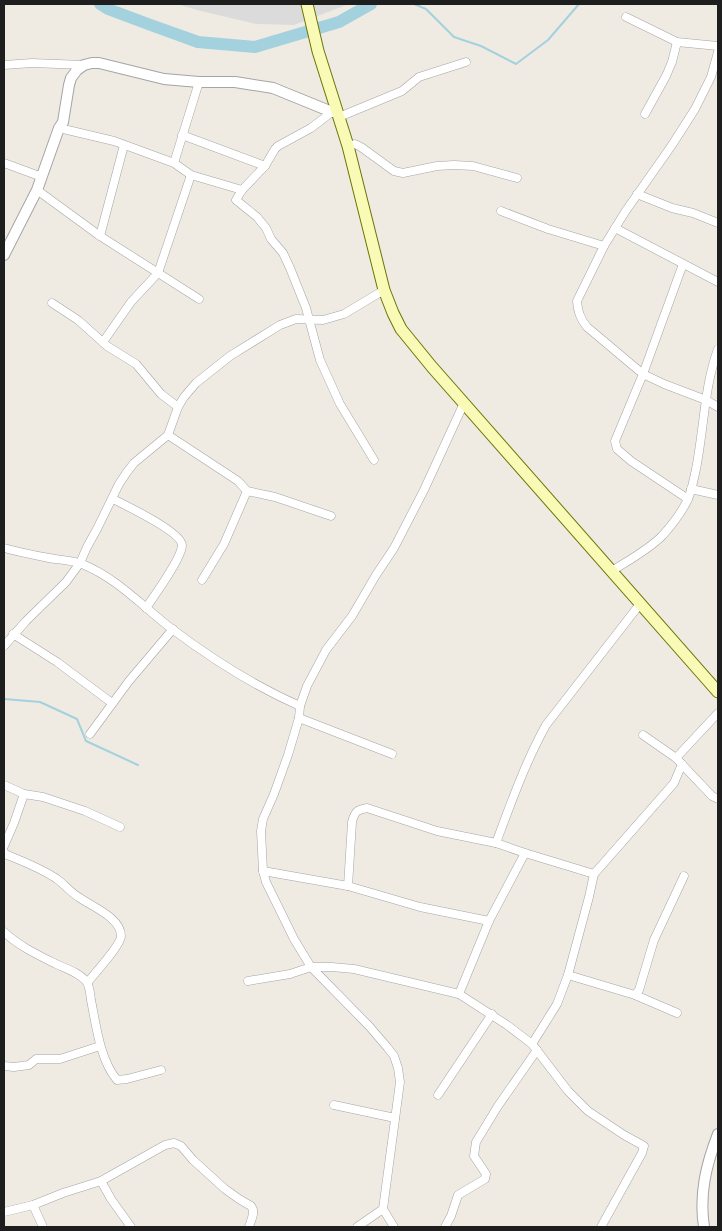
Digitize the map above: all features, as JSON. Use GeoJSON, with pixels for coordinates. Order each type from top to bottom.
{"type":"FeatureCollection","features":[{"type":"Feature","properties":{"kind":"main road"},"geometry":{"type":"LineString","coordinates":[[307,4],[336,114],[348,146],[384,290],[401,329],[718,692]]}},
{"type":"Feature","properties":{"kind":"street"},"geometry":{"type":"LineString","coordinates":[[626,17],[677,42],[718,46]]}},
{"type":"Feature","properties":{"kind":"street"},"geometry":{"type":"LineString","coordinates":[[645,114],[666,76],[677,42]]}},
{"type":"Feature","properties":{"kind":"street"},"geometry":{"type":"LineString","coordinates":[[718,52],[711,77],[695,109],[615,228],[577,301],[580,319],[587,327],[643,374],[706,400],[718,407]]}},
{"type":"Feature","properties":{"kind":"street"},"geometry":{"type":"LineString","coordinates":[[374,460],[340,404],[320,360],[300,292],[283,253],[257,217],[236,200],[242,190],[265,166],[278,146],[336,114],[402,91],[419,77],[466,62]]}},
{"type":"Feature","properties":{"kind":"street"},"geometry":{"type":"LineString","coordinates":[[4,65],[32,63],[84,65],[99,63],[164,79],[199,82],[235,82],[273,88],[336,114]]}},
{"type":"Feature","properties":{"kind":"street"},"geometry":{"type":"LineString","coordinates":[[4,255],[37,190],[59,128],[63,122],[71,78],[84,65]]}},
{"type":"Feature","properties":{"kind":"street"},"geometry":{"type":"LineString","coordinates":[[174,163],[199,82]]}},
{"type":"Feature","properties":{"kind":"street"},"geometry":{"type":"LineString","coordinates":[[59,128],[114,141],[174,163],[191,175],[242,190]]}},
{"type":"Feature","properties":{"kind":"street"},"geometry":{"type":"LineString","coordinates":[[182,134],[265,166]]}},
{"type":"Feature","properties":{"kind":"street"},"geometry":{"type":"LineString","coordinates":[[348,146],[355,144],[361,147],[394,172],[403,173],[437,166],[454,165],[473,166],[517,178]]}},
{"type":"Feature","properties":{"kind":"street"},"geometry":{"type":"LineString","coordinates":[[100,236],[124,145]]}},
{"type":"Feature","properties":{"kind":"street"},"geometry":{"type":"LineString","coordinates":[[4,163],[42,177]]}},
{"type":"Feature","properties":{"kind":"street"},"geometry":{"type":"LineString","coordinates":[[103,342],[131,302],[158,273],[191,175]]}},
{"type":"Feature","properties":{"kind":"street"},"geometry":{"type":"LineString","coordinates":[[37,190],[100,236],[199,299]]}},
{"type":"Feature","properties":{"kind":"street"},"geometry":{"type":"LineString","coordinates":[[637,194],[718,223]]}},
{"type":"Feature","properties":{"kind":"street"},"geometry":{"type":"LineString","coordinates":[[501,211],[548,229],[604,246]]}},
{"type":"Feature","properties":{"kind":"street"},"geometry":{"type":"LineString","coordinates":[[615,228],[718,282]]}},
{"type":"Feature","properties":{"kind":"street"},"geometry":{"type":"LineString","coordinates":[[682,264],[643,374],[615,441],[616,449],[631,462],[688,499]]}},
{"type":"Feature","properties":{"kind":"street"},"geometry":{"type":"LineString","coordinates":[[4,646],[13,634],[66,582],[80,563],[119,484],[134,463],[168,435],[178,407],[196,383],[230,356],[280,325],[296,319],[323,320],[344,314],[384,290]]}},
{"type":"Feature","properties":{"kind":"street"},"geometry":{"type":"LineString","coordinates":[[52,304],[78,320],[103,342],[136,364],[161,394],[178,407]]}},
{"type":"Feature","properties":{"kind":"street"},"geometry":{"type":"LineString","coordinates":[[612,571],[644,551],[661,537],[677,518],[688,499],[698,459],[706,400],[718,349]]}},
{"type":"Feature","properties":{"kind":"street"},"geometry":{"type":"LineString","coordinates":[[394,1227],[383,1209],[400,1082],[394,1056],[369,1026],[311,966],[294,939],[266,882],[263,871],[261,831],[263,819],[288,754],[305,692],[326,650],[352,616],[394,548],[424,490],[464,403]]}},
{"type":"Feature","properties":{"kind":"street"},"geometry":{"type":"LineString","coordinates":[[168,435],[238,481],[247,491],[275,497],[331,516]]}},
{"type":"Feature","properties":{"kind":"street"},"geometry":{"type":"LineString","coordinates":[[691,489],[718,495]]}},
{"type":"Feature","properties":{"kind":"street"},"geometry":{"type":"LineString","coordinates":[[202,580],[224,544],[247,491]]}},
{"type":"Feature","properties":{"kind":"street"},"geometry":{"type":"LineString","coordinates":[[113,499],[147,517],[176,535],[181,541],[180,552],[170,572],[146,608]]}},
{"type":"Feature","properties":{"kind":"street"},"geometry":{"type":"LineString","coordinates":[[4,548],[80,563],[95,570],[110,579],[172,629],[221,663],[273,694],[300,706]]}},
{"type":"Feature","properties":{"kind":"street"},"geometry":{"type":"LineString","coordinates":[[496,843],[535,744],[546,725],[640,604]]}},
{"type":"Feature","properties":{"kind":"street"},"geometry":{"type":"LineString","coordinates":[[90,734],[128,681],[172,629]]}},
{"type":"Feature","properties":{"kind":"street"},"geometry":{"type":"LineString","coordinates":[[13,634],[57,662],[112,703]]}},
{"type":"Feature","properties":{"kind":"street"},"geometry":{"type":"LineString","coordinates":[[445,1227],[458,1195],[485,1179],[486,1174],[474,1156],[476,1142],[535,1047],[557,1004],[568,975],[594,874],[674,782],[679,761],[718,713]]}},
{"type":"Feature","properties":{"kind":"street"},"geometry":{"type":"LineString","coordinates":[[299,718],[392,754]]}},
{"type":"Feature","properties":{"kind":"street"},"geometry":{"type":"LineString","coordinates":[[643,735],[679,761],[712,796],[718,799]]}},
{"type":"Feature","properties":{"kind":"street"},"geometry":{"type":"LineString","coordinates":[[4,785],[24,794],[43,797],[84,811],[120,827]]}},
{"type":"Feature","properties":{"kind":"street"},"geometry":{"type":"LineString","coordinates":[[4,846],[24,794]]}},
{"type":"Feature","properties":{"kind":"street"},"geometry":{"type":"LineString","coordinates":[[348,886],[352,822],[358,810],[368,808],[437,831],[496,843],[594,874]]}},
{"type":"Feature","properties":{"kind":"street"},"geometry":{"type":"LineString","coordinates":[[4,852],[39,868],[57,879],[79,898],[112,918],[119,928],[121,936],[118,945],[88,982]]}},
{"type":"Feature","properties":{"kind":"street"},"geometry":{"type":"LineString","coordinates":[[459,994],[489,921],[525,853]]}},
{"type":"Feature","properties":{"kind":"street"},"geometry":{"type":"LineString","coordinates":[[263,871],[348,886],[420,907],[489,921]]}},
{"type":"Feature","properties":{"kind":"street"},"geometry":{"type":"LineString","coordinates":[[635,996],[639,990],[654,940],[684,876]]}},
{"type":"Feature","properties":{"kind":"street"},"geometry":{"type":"LineString","coordinates":[[4,932],[25,948],[74,971],[88,982],[100,1046],[112,1074],[117,1080],[162,1070]]}},
{"type":"Feature","properties":{"kind":"street"},"geometry":{"type":"LineString","coordinates":[[248,981],[290,974],[311,966],[354,969],[459,994],[492,1014],[535,1047],[568,1091],[588,1110],[624,1135],[644,1146],[642,1153],[601,1227]]}},
{"type":"Feature","properties":{"kind":"street"},"geometry":{"type":"LineString","coordinates":[[568,975],[635,996],[677,1012]]}},
{"type":"Feature","properties":{"kind":"street"},"geometry":{"type":"LineString","coordinates":[[438,1095],[492,1014]]}},
{"type":"Feature","properties":{"kind":"street"},"geometry":{"type":"LineString","coordinates":[[4,1066],[29,1065],[36,1059],[60,1059],[100,1046]]}},
{"type":"Feature","properties":{"kind":"street"},"geometry":{"type":"LineString","coordinates":[[334,1104],[395,1118]]}},
{"type":"Feature","properties":{"kind":"street"},"geometry":{"type":"LineString","coordinates":[[704,1227],[702,1206],[704,1180],[718,1134]]}},
{"type":"Feature","properties":{"kind":"street"},"geometry":{"type":"LineString","coordinates":[[4,1212],[33,1205],[101,1181],[166,1144],[174,1144],[181,1146],[193,1160],[231,1194],[254,1209],[250,1227]]}},
{"type":"Feature","properties":{"kind":"street"},"geometry":{"type":"LineString","coordinates":[[101,1181],[131,1227]]}},
{"type":"Feature","properties":{"kind":"street"},"geometry":{"type":"LineString","coordinates":[[33,1205],[43,1227]]}},
{"type":"Feature","properties":{"kind":"street"},"geometry":{"type":"LineString","coordinates":[[356,1227],[383,1209]]}},
{"type":"Feature","properties":{"kind":"shaded area"},"geometry":{"type":"Polygon","coordinates":[[[177,4],[349,4],[294,25],[256,24],[177,4]]]}},
{"type":"Feature","properties":{"kind":"waterway"},"geometry":{"type":"LineString","coordinates":[[100,4],[108,9],[198,42],[255,47],[339,22],[371,4]]}},
{"type":"Feature","properties":{"kind":"waterway"},"geometry":{"type":"LineString","coordinates":[[414,4],[426,9],[454,37],[481,46],[516,64],[548,40],[579,4]]}},
{"type":"Feature","properties":{"kind":"waterway"},"geometry":{"type":"LineString","coordinates":[[4,699],[40,702],[77,719],[86,741],[138,765]]}}]}
